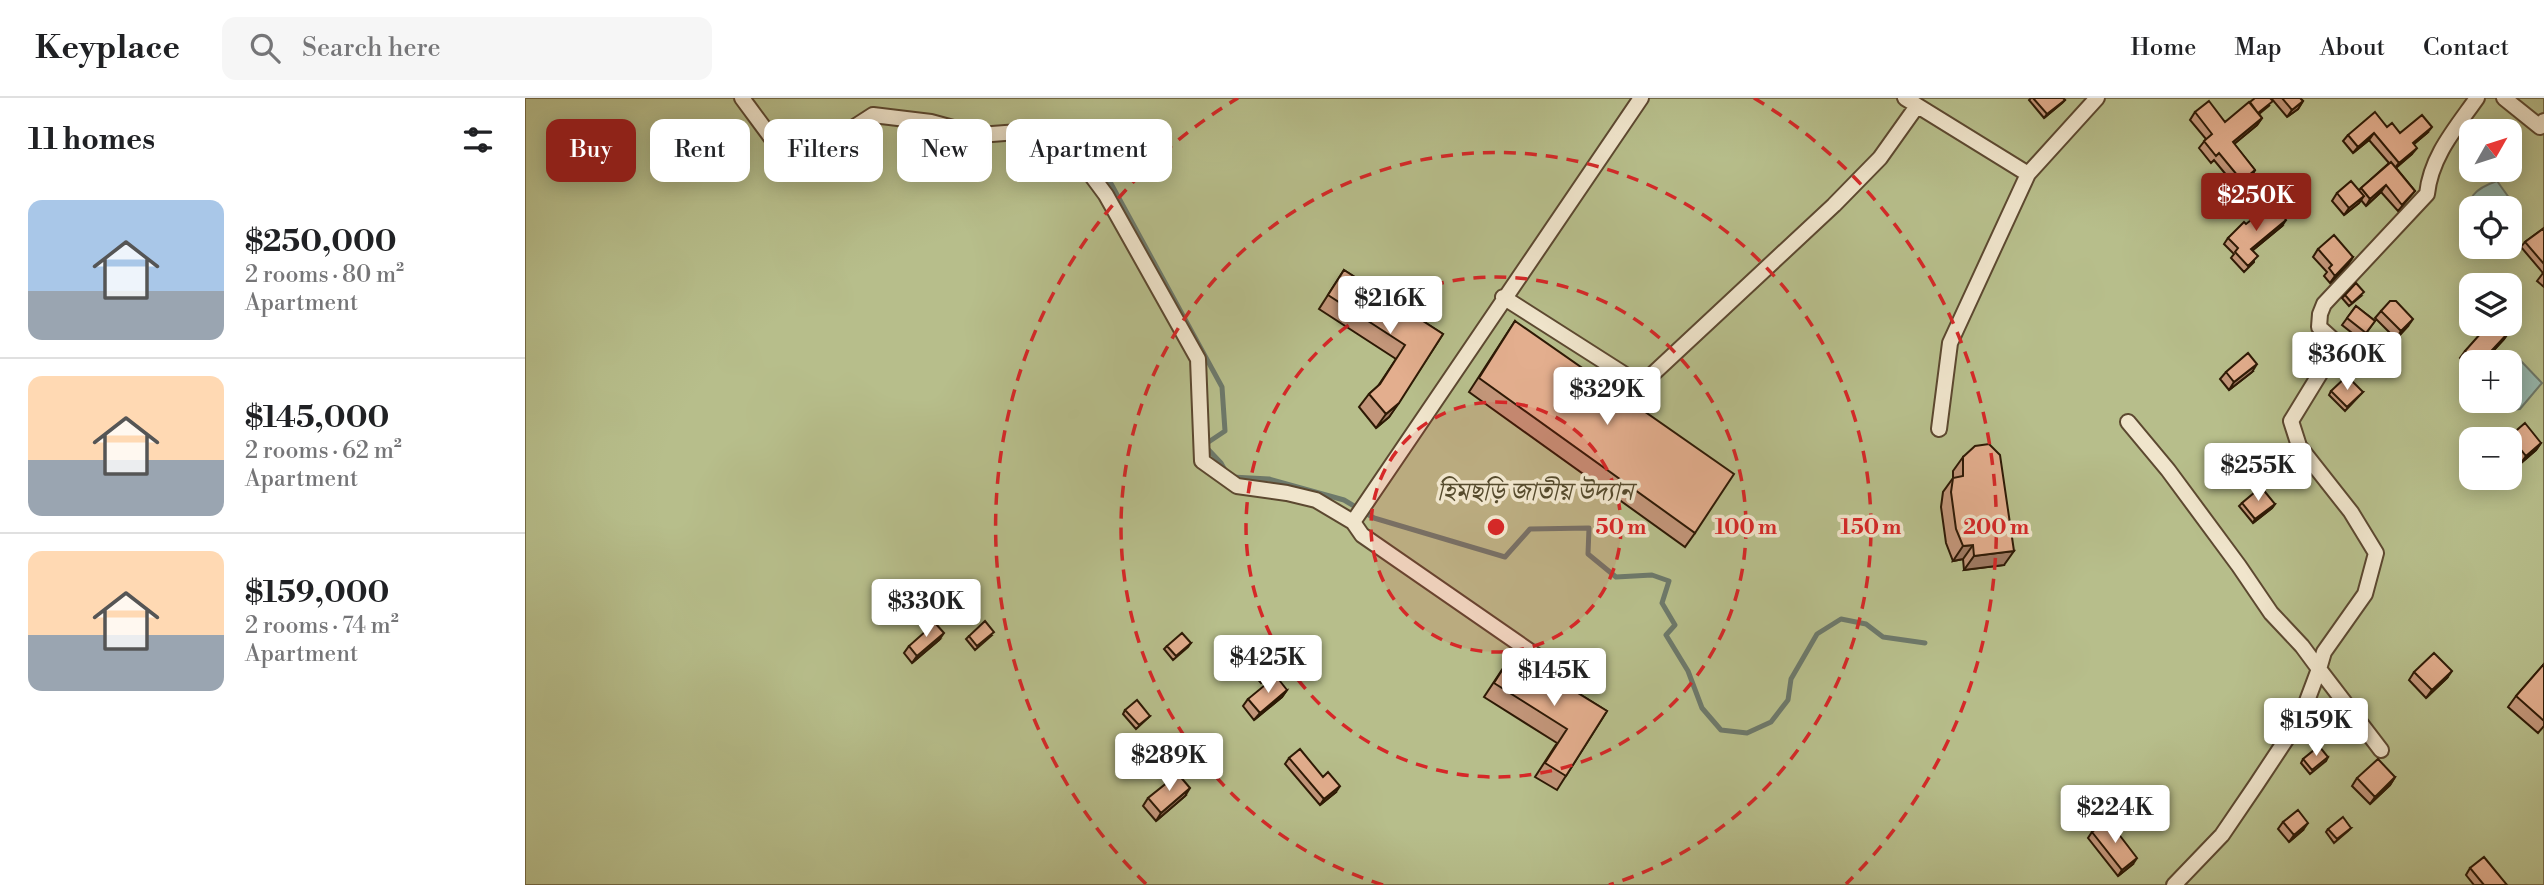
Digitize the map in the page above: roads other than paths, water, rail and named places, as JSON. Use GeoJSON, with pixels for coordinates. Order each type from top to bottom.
{"type":"FeatureCollection","features":[{"type":"Feature","properties":{"kind":"street"},"geometry":{"type":"LineString","coordinates":[[742,98],[787,159],[842,135],[873,115],[931,122],[979,135],[1057,129],[1106,195],[1198,359],[1202,461],[1237,485],[1315,500],[1353,522],[1362,535],[1557,670]]}},
{"type":"Feature","properties":{"kind":"street"},"geometry":{"type":"LineString","coordinates":[[1353,522],[1640,98]]}},
{"type":"Feature","properties":{"kind":"street"},"geometry":{"type":"LineString","coordinates":[[1939,429],[1950,343],[2028,174],[2097,98]]}},
{"type":"Feature","properties":{"kind":"street"},"geometry":{"type":"LineString","coordinates":[[2174,885],[2222,835],[2301,718],[2324,652],[2365,594],[2376,553],[2351,512],[2299,446],[2291,421],[2340,346],[2319,327],[2324,304],[2427,194],[2434,163],[2477,98]]}},
{"type":"Feature","properties":{"kind":"street"},"geometry":{"type":"LineString","coordinates":[[2504,98],[2540,127],[2544,121]]}},
{"type":"Feature","properties":{"kind":"street"},"geometry":{"type":"LineString","coordinates":[[1503,297],[1641,385],[1835,205],[1879,158],[1911,102],[2028,174]]}},
{"type":"Feature","properties":{"kind":"street"},"geometry":{"type":"LineString","coordinates":[[2127,422],[2168,470],[2271,613],[2302,646],[2381,750]]}},
{"type":"Feature","properties":{"kind":"water"},"geometry":{"type":"Polygon","coordinates":[[[2498,182],[2508,196],[2473,196],[2482,188],[2498,182]]]}},
{"type":"Feature","properties":{"kind":"water"},"geometry":{"type":"Polygon","coordinates":[[[2522,362],[2542,383],[2522,407],[2522,362]]]}},
{"type":"Feature","properties":{"kind":"waterway"},"geometry":{"type":"LineString","coordinates":[[1110,182],[1222,387],[1225,431],[1204,445],[1226,472]]}},
{"type":"Feature","properties":{"kind":"waterway"},"geometry":{"type":"LineString","coordinates":[[1232,477],[1269,479],[1344,500],[1374,518],[1505,557],[1530,529],[1589,528],[1588,554],[1616,577],[1652,575],[1669,581],[1662,603],[1675,625],[1666,635],[1688,671],[1702,708],[1721,730],[1747,733],[1771,722],[1788,700],[1791,679],[1817,634],[1841,619],[1866,624],[1883,637],[1925,643]]}},
{"type":"Feature","properties":{"kind":"park label","name":"হিমছড়ি জাতীয় উদ্যান"},"geometry":{"type":"Point","coordinates":[1535,492]}}]}
